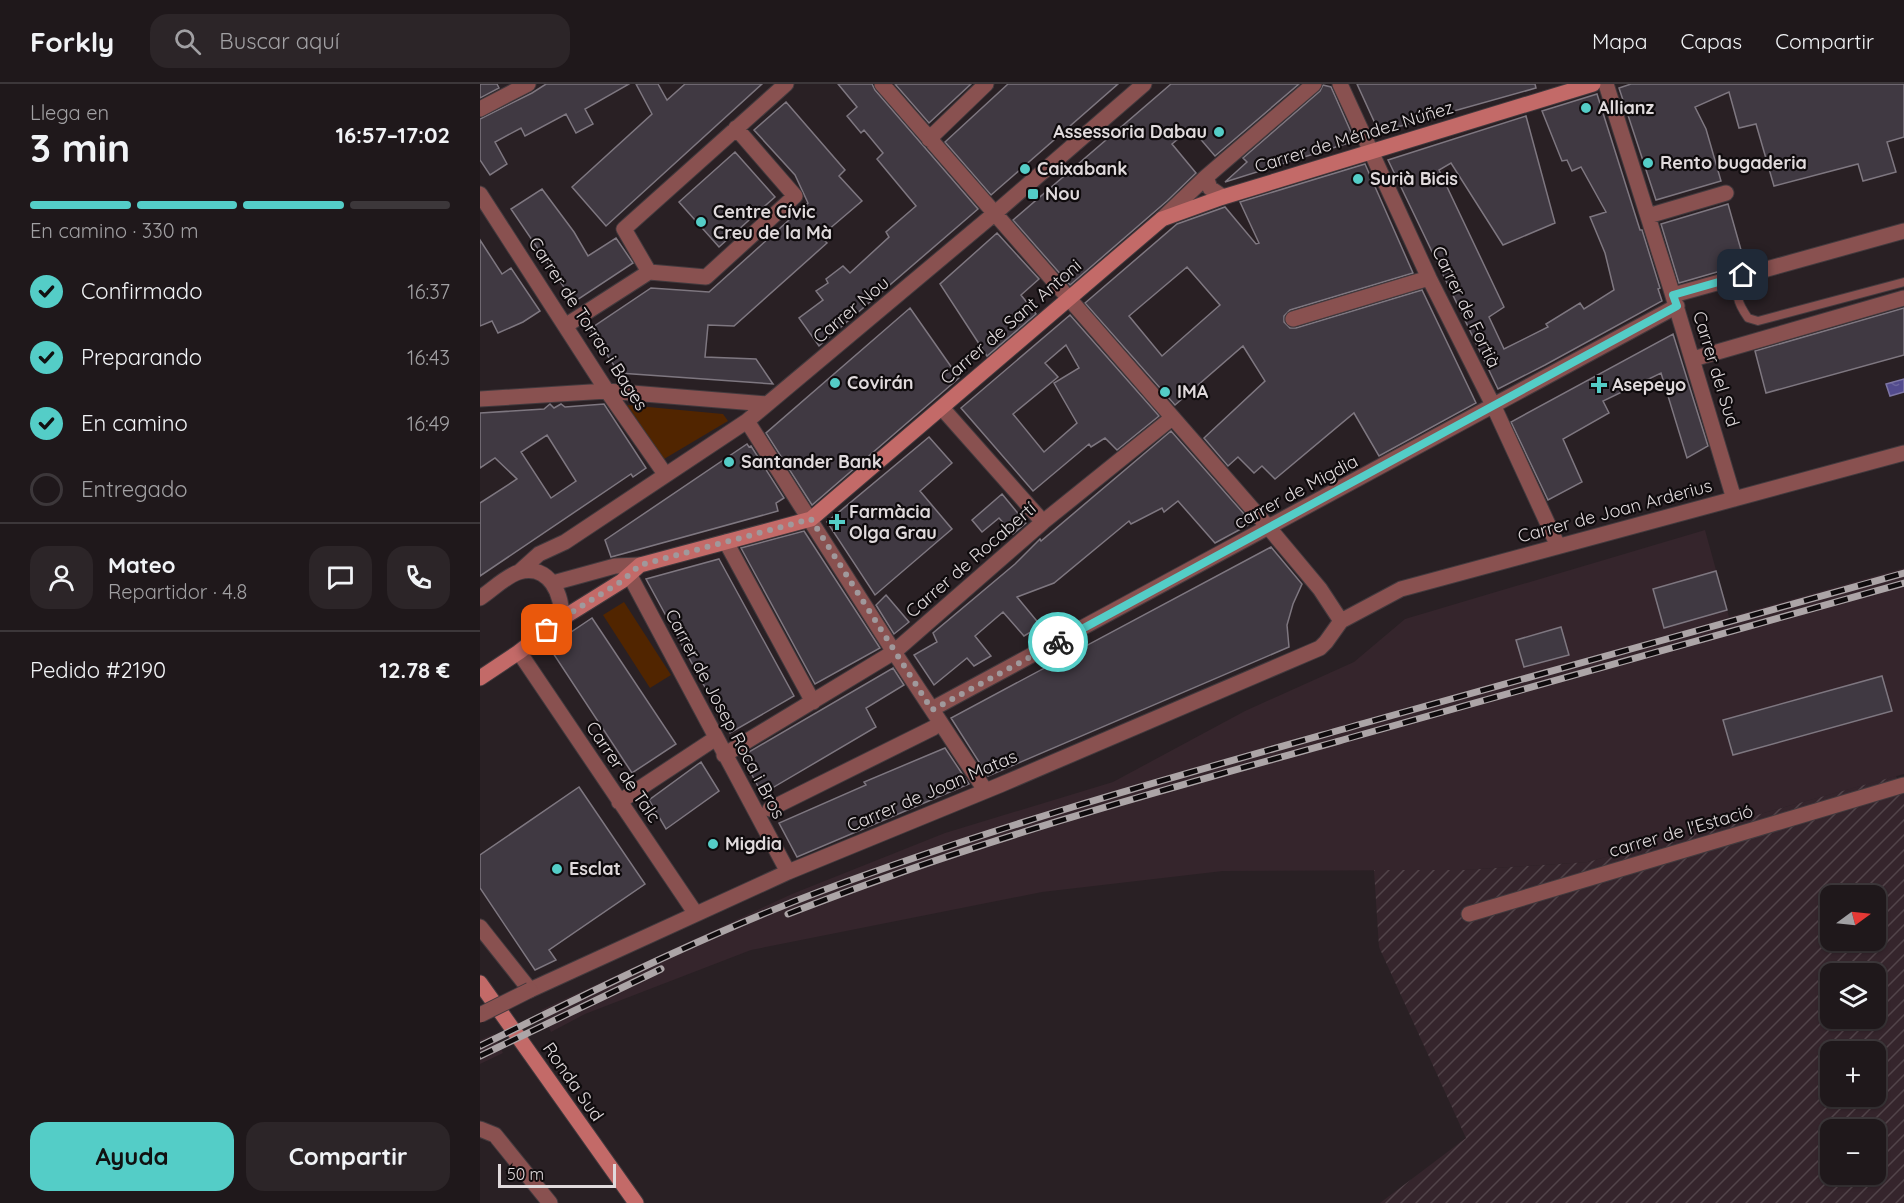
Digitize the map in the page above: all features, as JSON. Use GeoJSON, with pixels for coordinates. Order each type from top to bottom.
{"type":"FeatureCollection","features":[{"type":"Feature","properties":{"kind":"street"},"geometry":{"type":"LineString","coordinates":[[480,110],[528,84]]}},
{"type":"Feature","properties":{"kind":"street"},"geometry":{"type":"LineString","coordinates":[[649,272],[624,229],[786,84]]}},
{"type":"Feature","properties":{"kind":"street"},"geometry":{"type":"LineString","coordinates":[[882,84],[1269,528],[1320,589],[1341,621]]}},
{"type":"Feature","properties":{"kind":"street"},"geometry":{"type":"LineString","coordinates":[[930,139],[986,84]]}},
{"type":"Feature","properties":{"kind":"street","name":"Carrer Nou"},"geometry":{"type":"LineString","coordinates":[[480,598],[519,572],[539,554],[565,542],[747,421],[994,214],[1144,84]]}},
{"type":"Feature","properties":{"kind":"street","name":"Carrer de Sant Antoni"},"geometry":{"type":"LineString","coordinates":[[548,579],[615,566],[634,569],[811,519],[1162,219],[1206,177],[1314,84]]}},
{"type":"Feature","properties":{"kind":"street","name":"Carrer de Fortià"},"geometry":{"type":"LineString","coordinates":[[1340,84],[1429,278],[1494,407],[1558,546]]}},
{"type":"Feature","properties":{"kind":"street","name":"Carrer de Méndez Núñez"},"geometry":{"type":"LineString","coordinates":[[1162,219],[1222,197],[1593,84]]}},
{"type":"Feature","properties":{"kind":"street","name":"Carrer del Sud"},"geometry":{"type":"LineString","coordinates":[[1606,84],[1693,359],[1734,499]]}},
{"type":"Feature","properties":{"kind":"street"},"geometry":{"type":"LineString","coordinates":[[565,326],[649,272],[706,277],[795,196],[736,128]]}},
{"type":"Feature","properties":{"kind":"street"},"geometry":{"type":"LineString","coordinates":[[1206,177],[1210,188],[1222,197]]}},
{"type":"Feature","properties":{"kind":"street"},"geometry":{"type":"LineString","coordinates":[[1648,216],[1726,193]]}},
{"type":"Feature","properties":{"kind":"street","name":"Carrer de Torras i Bages"},"geometry":{"type":"LineString","coordinates":[[480,194],[607,391],[665,474]]}},
{"type":"Feature","properties":{"kind":"street","name":"carrer de Migdia"},"geometry":{"type":"LineString","coordinates":[[932,710],[1494,407],[1675,301],[1743,275],[1904,231]]}},
{"type":"Feature","properties":{"kind":"street"},"geometry":{"type":"LineString","coordinates":[[1293,319],[1429,278]]}},
{"type":"Feature","properties":{"kind":"street"},"geometry":{"type":"LineString","coordinates":[[1693,359],[1904,298]]}},
{"type":"Feature","properties":{"kind":"street"},"geometry":{"type":"LineString","coordinates":[[480,399],[607,391],[767,404]]}},
{"type":"Feature","properties":{"kind":"street"},"geometry":{"type":"LineString","coordinates":[[942,408],[1043,522]]}},
{"type":"Feature","properties":{"kind":"street","name":"Carrer de Rocabertí"},"geometry":{"type":"LineString","coordinates":[[724,755],[894,652],[1043,522],[1172,418]]}},
{"type":"Feature","properties":{"kind":"street"},"geometry":{"type":"LineString","coordinates":[[747,421],[894,652],[986,790]]}},
{"type":"Feature","properties":{"kind":"street","name":"Carrer de Joan Arderius"},"geometry":{"type":"LineString","coordinates":[[1341,621],[1401,589],[1904,453]]}},
{"type":"Feature","properties":{"kind":"street","name":"Carrer Nou"},"geometry":{"type":"LineString","coordinates":[[548,579],[548,560],[565,542]]}},
{"type":"Feature","properties":{"kind":"street"},"geometry":{"type":"LineString","coordinates":[[726,542],[813,702]]}},
{"type":"Feature","properties":{"kind":"street","name":"Carrer de Sant Antoni"},"geometry":{"type":"LineString","coordinates":[[480,678],[519,652],[561,619],[622,581],[634,569]]}},
{"type":"Feature","properties":{"kind":"street","name":"Carrer de Josep Roca i Bros"},"geometry":{"type":"LineString","coordinates":[[634,569],[724,755],[788,872]]}},
{"type":"Feature","properties":{"kind":"street"},"geometry":{"type":"LineString","coordinates":[[519,572],[532,570],[548,579],[562,606],[561,619]]}},
{"type":"Feature","properties":{"kind":"street","name":"Carrer de Joan Matas"},"geometry":{"type":"LineString","coordinates":[[480,1015],[788,872],[1320,648],[1341,621]]}},
{"type":"Feature","properties":{"kind":"street","name":"Carrer de Talc"},"geometry":{"type":"LineString","coordinates":[[519,652],[696,914]]}},
{"type":"Feature","properties":{"kind":"street"},"geometry":{"type":"LineString","coordinates":[[770,809],[933,729]]}},
{"type":"Feature","properties":{"kind":"street"},"geometry":{"type":"LineString","coordinates":[[619,802],[716,738]]}},
{"type":"Feature","properties":{"kind":"street","name":"carrer de l'Estació"},"geometry":{"type":"LineString","coordinates":[[1469,914],[1904,785]]}},
{"type":"Feature","properties":{"kind":"street"},"geometry":{"type":"LineString","coordinates":[[480,927],[530,990]]}},
{"type":"Feature","properties":{"kind":"street","name":"Ronda Sud"},"geometry":{"type":"LineString","coordinates":[[480,983],[636,1203]]}},
{"type":"Feature","properties":{"kind":"street"},"geometry":{"type":"LineString","coordinates":[[480,1129],[495,1135],[550,1203]]}},
{"type":"Feature","properties":{"kind":"lane"},"geometry":{"type":"LineString","coordinates":[[1743,275],[1737,288],[1738,305],[1748,318],[1758,321],[1904,282]]}},
{"type":"Feature","properties":{"kind":"shaded area"},"geometry":{"type":"Polygon","coordinates":[[[627,405],[723,414],[728,421],[664,459],[627,405]]]}},
{"type":"Feature","properties":{"kind":"shaded area"},"geometry":{"type":"Polygon","coordinates":[[[1705,530],[1729,617],[1904,568],[1904,774],[1588,862],[1465,870],[1223,871],[1042,892],[751,950],[585,1014],[551,1032],[541,1010],[792,894],[945,833],[1113,782],[1245,711],[1354,662],[1405,619],[1705,530]]]}},
{"type":"Feature","properties":{"kind":"shaded area"},"geometry":{"type":"Polygon","coordinates":[[[624,602],[671,675],[650,688],[603,615],[624,602]]]}},
{"type":"Feature","properties":{"kind":"shaded area"},"geometry":{"type":"Polygon","coordinates":[[[1896,776],[1904,794],[1904,1203],[1380,1203],[1466,1138],[1379,947],[1374,870],[1465,870],[1588,862],[1896,776]]]}},
{"type":"Feature","properties":{"kind":"shaded area"},"geometry":{"type":"Polygon","coordinates":[[[494,1034],[503,1053],[480,1064],[480,1040],[494,1034]]]}},
{"type":"Feature","properties":{"kind":"water"},"geometry":{"type":"Polygon","coordinates":[[[1904,379],[1904,392],[1890,396],[1886,384],[1904,379]]]}},
{"type":"Feature","properties":{"kind":"building"},"geometry":{"type":"Polygon","coordinates":[[[480,84],[497,84],[499,88],[480,98],[480,84]]]}},
{"type":"Feature","properties":{"kind":"building"},"geometry":{"type":"Polygon","coordinates":[[[546,84],[629,84],[585,109],[593,124],[576,133],[566,114],[525,136],[521,128],[495,142],[507,164],[490,175],[480,160],[480,119],[546,84]]]}},
{"type":"Feature","properties":{"kind":"building"},"geometry":{"type":"Polygon","coordinates":[[[636,84],[658,84],[667,100],[685,84],[762,84],[606,226],[572,187],[652,114],[636,84]]]}},
{"type":"Feature","properties":{"kind":"building"},"geometry":{"type":"Polygon","coordinates":[[[838,84],[872,84],[978,209],[819,346],[799,318],[823,300],[816,291],[828,283],[826,279],[843,266],[850,273],[889,237],[886,232],[916,206],[877,159],[883,153],[864,130],[861,133],[847,116],[857,107],[838,84]]]}},
{"type":"Feature","properties":{"kind":"building"},"geometry":{"type":"Polygon","coordinates":[[[895,84],[971,84],[929,123],[895,84]]]}},
{"type":"Feature","properties":{"kind":"building"},"geometry":{"type":"Polygon","coordinates":[[[1008,84],[1118,84],[991,195],[945,142],[1008,84]]]}},
{"type":"Feature","properties":{"kind":"building"},"geometry":{"type":"Polygon","coordinates":[[[1171,84],[1299,84],[1215,156],[1191,128],[1172,144],[1196,173],[1070,285],[1013,220],[1171,84]]]}},
{"type":"Feature","properties":{"kind":"building"},"geometry":{"type":"Polygon","coordinates":[[[1357,84],[1535,84],[1536,88],[1379,132],[1357,84]]]}},
{"type":"Feature","properties":{"kind":"building"},"geometry":{"type":"Polygon","coordinates":[[[1631,84],[1904,84],[1904,137],[1887,142],[1896,172],[1863,181],[1858,164],[1774,186],[1756,124],[1739,128],[1729,92],[1695,107],[1706,129],[1721,181],[1656,200],[1619,88],[1631,84]]]}},
{"type":"Feature","properties":{"kind":"building"},"geometry":{"type":"Polygon","coordinates":[[[1323,85],[1331,87],[1355,141],[1225,182],[1247,162],[1243,158],[1320,91],[1323,85]]]}},
{"type":"Feature","properties":{"kind":"building"},"geometry":{"type":"Polygon","coordinates":[[[1597,94],[1640,230],[1642,230],[1662,301],[1498,389],[1388,160],[1526,116],[1555,223],[1503,245],[1451,163],[1439,170],[1504,307],[1489,317],[1504,349],[1548,327],[1546,324],[1580,303],[1584,309],[1614,290],[1605,253],[1590,217],[1606,212],[1581,167],[1572,171],[1567,160],[1562,161],[1542,111],[1597,94]]]}},
{"type":"Feature","properties":{"kind":"building"},"geometry":{"type":"Polygon","coordinates":[[[786,102],[845,170],[839,176],[862,201],[821,236],[827,243],[734,326],[708,325],[705,357],[756,359],[773,384],[619,373],[590,329],[651,288],[709,292],[808,203],[795,175],[754,130],[786,102]]]}},
{"type":"Feature","properties":{"kind":"building"},"geometry":{"type":"Polygon","coordinates":[[[735,152],[775,197],[719,247],[679,202],[735,152]]]}},
{"type":"Feature","properties":{"kind":"building"},"geometry":{"type":"Polygon","coordinates":[[[1365,164],[1413,273],[1290,310],[1284,316],[1284,322],[1290,328],[1296,328],[1422,290],[1476,403],[1379,456],[1354,413],[1275,479],[1262,466],[1254,473],[1238,457],[1228,466],[1204,438],[1265,381],[1243,346],[1175,405],[1085,303],[1177,224],[1225,207],[1256,244],[1259,243],[1240,202],[1365,164]],[[1187,267],[1129,316],[1162,356],[1220,305],[1187,267]]]}},
{"type":"Feature","properties":{"kind":"building"},"geometry":{"type":"Polygon","coordinates":[[[542,189],[574,232],[588,256],[616,238],[633,263],[574,302],[511,209],[542,189]]]}},
{"type":"Feature","properties":{"kind":"building"},"geometry":{"type":"Polygon","coordinates":[[[1728,204],[1745,264],[1679,283],[1661,224],[1728,204]]]}},
{"type":"Feature","properties":{"kind":"building"},"geometry":{"type":"Polygon","coordinates":[[[997,233],[1039,279],[1021,295],[1036,314],[987,356],[940,284],[997,233]]]}},
{"type":"Feature","properties":{"kind":"building"},"geometry":{"type":"Polygon","coordinates":[[[480,240],[502,274],[511,268],[540,311],[523,322],[498,333],[492,321],[480,326],[480,240]]]}},
{"type":"Feature","properties":{"kind":"building"},"geometry":{"type":"Polygon","coordinates":[[[910,308],[959,378],[812,505],[766,433],[910,308]]]}},
{"type":"Feature","properties":{"kind":"building"},"geometry":{"type":"Polygon","coordinates":[[[1904,308],[1904,355],[1766,393],[1755,351],[1904,308]]]}},
{"type":"Feature","properties":{"kind":"building"},"geometry":{"type":"Polygon","coordinates":[[[1070,315],[1159,416],[1117,450],[1105,438],[1091,447],[1089,444],[1033,491],[961,408],[1070,315]],[[1066,345],[1045,363],[1058,377],[1013,414],[1044,452],[1077,423],[1054,383],[1079,368],[1066,345]]]}},
{"type":"Feature","properties":{"kind":"building"},"geometry":{"type":"Polygon","coordinates":[[[1673,334],[1708,446],[1687,458],[1661,373],[1603,401],[1609,413],[1563,439],[1582,482],[1548,500],[1511,422],[1673,334]]]}},
{"type":"Feature","properties":{"kind":"building"},"geometry":{"type":"Polygon","coordinates":[[[550,404],[554,408],[561,404],[565,407],[604,404],[646,468],[633,477],[631,474],[480,576],[480,503],[517,479],[495,458],[480,468],[480,413],[544,409],[550,404]],[[547,435],[521,452],[551,498],[576,481],[547,435]]]}},
{"type":"Feature","properties":{"kind":"building"},"geometry":{"type":"Polygon","coordinates":[[[1171,431],[1252,523],[1215,543],[1178,501],[1164,512],[1162,508],[1131,524],[1129,521],[1054,583],[1017,597],[1041,626],[1024,636],[1003,612],[975,636],[991,656],[974,666],[967,658],[934,685],[914,655],[937,642],[933,633],[1015,564],[1040,539],[1041,541],[1171,431]]]}},
{"type":"Feature","properties":{"kind":"building"},"geometry":{"type":"Polygon","coordinates":[[[929,437],[952,463],[920,491],[952,529],[875,595],[827,522],[929,437]]]}},
{"type":"Feature","properties":{"kind":"building"},"geometry":{"type":"Polygon","coordinates":[[[747,444],[751,446],[784,498],[776,503],[778,511],[611,557],[605,540],[747,444]]]}},
{"type":"Feature","properties":{"kind":"building"},"geometry":{"type":"Polygon","coordinates":[[[1002,494],[1026,523],[1013,534],[999,518],[982,532],[972,520],[1002,494]]]}},
{"type":"Feature","properties":{"kind":"building"},"geometry":{"type":"Polygon","coordinates":[[[804,531],[880,648],[815,684],[741,548],[804,531]]]}},
{"type":"Feature","properties":{"kind":"building"},"geometry":{"type":"Polygon","coordinates":[[[1271,547],[1302,584],[1287,625],[1289,647],[988,776],[951,718],[1271,547]]]}},
{"type":"Feature","properties":{"kind":"building"},"geometry":{"type":"Polygon","coordinates":[[[719,559],[794,696],[730,733],[646,579],[719,559]]]}},
{"type":"Feature","properties":{"kind":"building"},"geometry":{"type":"Polygon","coordinates":[[[1716,571],[1727,610],[1664,628],[1653,589],[1716,571]]]}},
{"type":"Feature","properties":{"kind":"building"},"geometry":{"type":"Polygon","coordinates":[[[886,595],[909,622],[894,634],[876,605],[886,595]]]}},
{"type":"Feature","properties":{"kind":"building"},"geometry":{"type":"Polygon","coordinates":[[[592,618],[676,744],[632,773],[549,647],[592,618]]]}},
{"type":"Feature","properties":{"kind":"building"},"geometry":{"type":"Polygon","coordinates":[[[1561,627],[1569,655],[1524,667],[1516,640],[1561,627]]]}},
{"type":"Feature","properties":{"kind":"building"},"geometry":{"type":"Polygon","coordinates":[[[893,668],[904,685],[866,708],[876,727],[762,794],[742,756],[893,668]]]}},
{"type":"Feature","properties":{"kind":"building"},"geometry":{"type":"Polygon","coordinates":[[[1882,676],[1892,711],[1733,755],[1723,720],[1882,676]]]}},
{"type":"Feature","properties":{"kind":"building"},"geometry":{"type":"Polygon","coordinates":[[[945,748],[969,784],[797,857],[779,823],[866,785],[864,782],[945,748]]]}},
{"type":"Feature","properties":{"kind":"building"},"geometry":{"type":"Polygon","coordinates":[[[701,762],[719,791],[666,829],[649,800],[701,762]]]}},
{"type":"Feature","properties":{"kind":"building","name":"Esclat"},"geometry":{"type":"Polygon","coordinates":[[[579,787],[645,884],[549,950],[556,960],[535,970],[480,888],[480,855],[579,787]]]}},
{"type":"Feature","properties":{"kind":"railway"},"geometry":{"type":"LineString","coordinates":[[480,1046],[736,925],[824,890],[958,843],[1229,761],[1904,573]]}},
{"type":"Feature","properties":{"kind":"railway"},"geometry":{"type":"LineString","coordinates":[[788,914],[925,864],[1064,819],[1904,583]]}},
{"type":"Feature","properties":{"kind":"railway"},"geometry":{"type":"LineString","coordinates":[[480,1056],[661,969]]}},
{"type":"Feature","properties":{"kind":"way so far"},"geometry":{"type":"LineString","coordinates":[[547,630],[622,581],[640,565],[811,519],[932,710],[1058,642]]}},
{"type":"Feature","properties":{"kind":"place","name":"Allianz"},"geometry":{"type":"Point","coordinates":[1586,108]}},
{"type":"Feature","properties":{"kind":"place","name":"Assessoria Dabau"},"geometry":{"type":"Point","coordinates":[1219,132]}},
{"type":"Feature","properties":{"kind":"place","name":"Rento bugaderia"},"geometry":{"type":"Point","coordinates":[1648,163]}},
{"type":"Feature","properties":{"kind":"place","name":"Caixabank"},"geometry":{"type":"Point","coordinates":[1025,169]}},
{"type":"Feature","properties":{"kind":"place","name":"Surià Bicis"},"geometry":{"type":"Point","coordinates":[1358,179]}},
{"type":"Feature","properties":{"kind":"place","name":"Nou"},"geometry":{"type":"Point","coordinates":[1033,194]}},
{"type":"Feature","properties":{"kind":"place","name":"Centre Cívic Creu de la Mà"},"geometry":{"type":"Point","coordinates":[701,222]}},
{"type":"Feature","properties":{"kind":"place","name":"Covirán"},"geometry":{"type":"Point","coordinates":[835,383]}},
{"type":"Feature","properties":{"kind":"place","name":"Asepeyo"},"geometry":{"type":"Point","coordinates":[1599,385]}},
{"type":"Feature","properties":{"kind":"place","name":"IMA"},"geometry":{"type":"Point","coordinates":[1165,392]}},
{"type":"Feature","properties":{"kind":"place","name":"Santander Bank"},"geometry":{"type":"Point","coordinates":[729,462]}},
{"type":"Feature","properties":{"kind":"place","name":"Farmàcia Olga Grau"},"geometry":{"type":"Point","coordinates":[837,522]}},
{"type":"Feature","properties":{"kind":"place","name":"Migdia"},"geometry":{"type":"Point","coordinates":[713,844]}},
{"type":"Feature","properties":{"kind":"place","name":"Esclat"},"geometry":{"type":"Point","coordinates":[557,869]}},
{"type":"Feature","properties":{"kind":"route"},"geometry":{"type":"LineString","coordinates":[[1058,642],[1677,306],[1673,295],[1743,275]]}}]}
